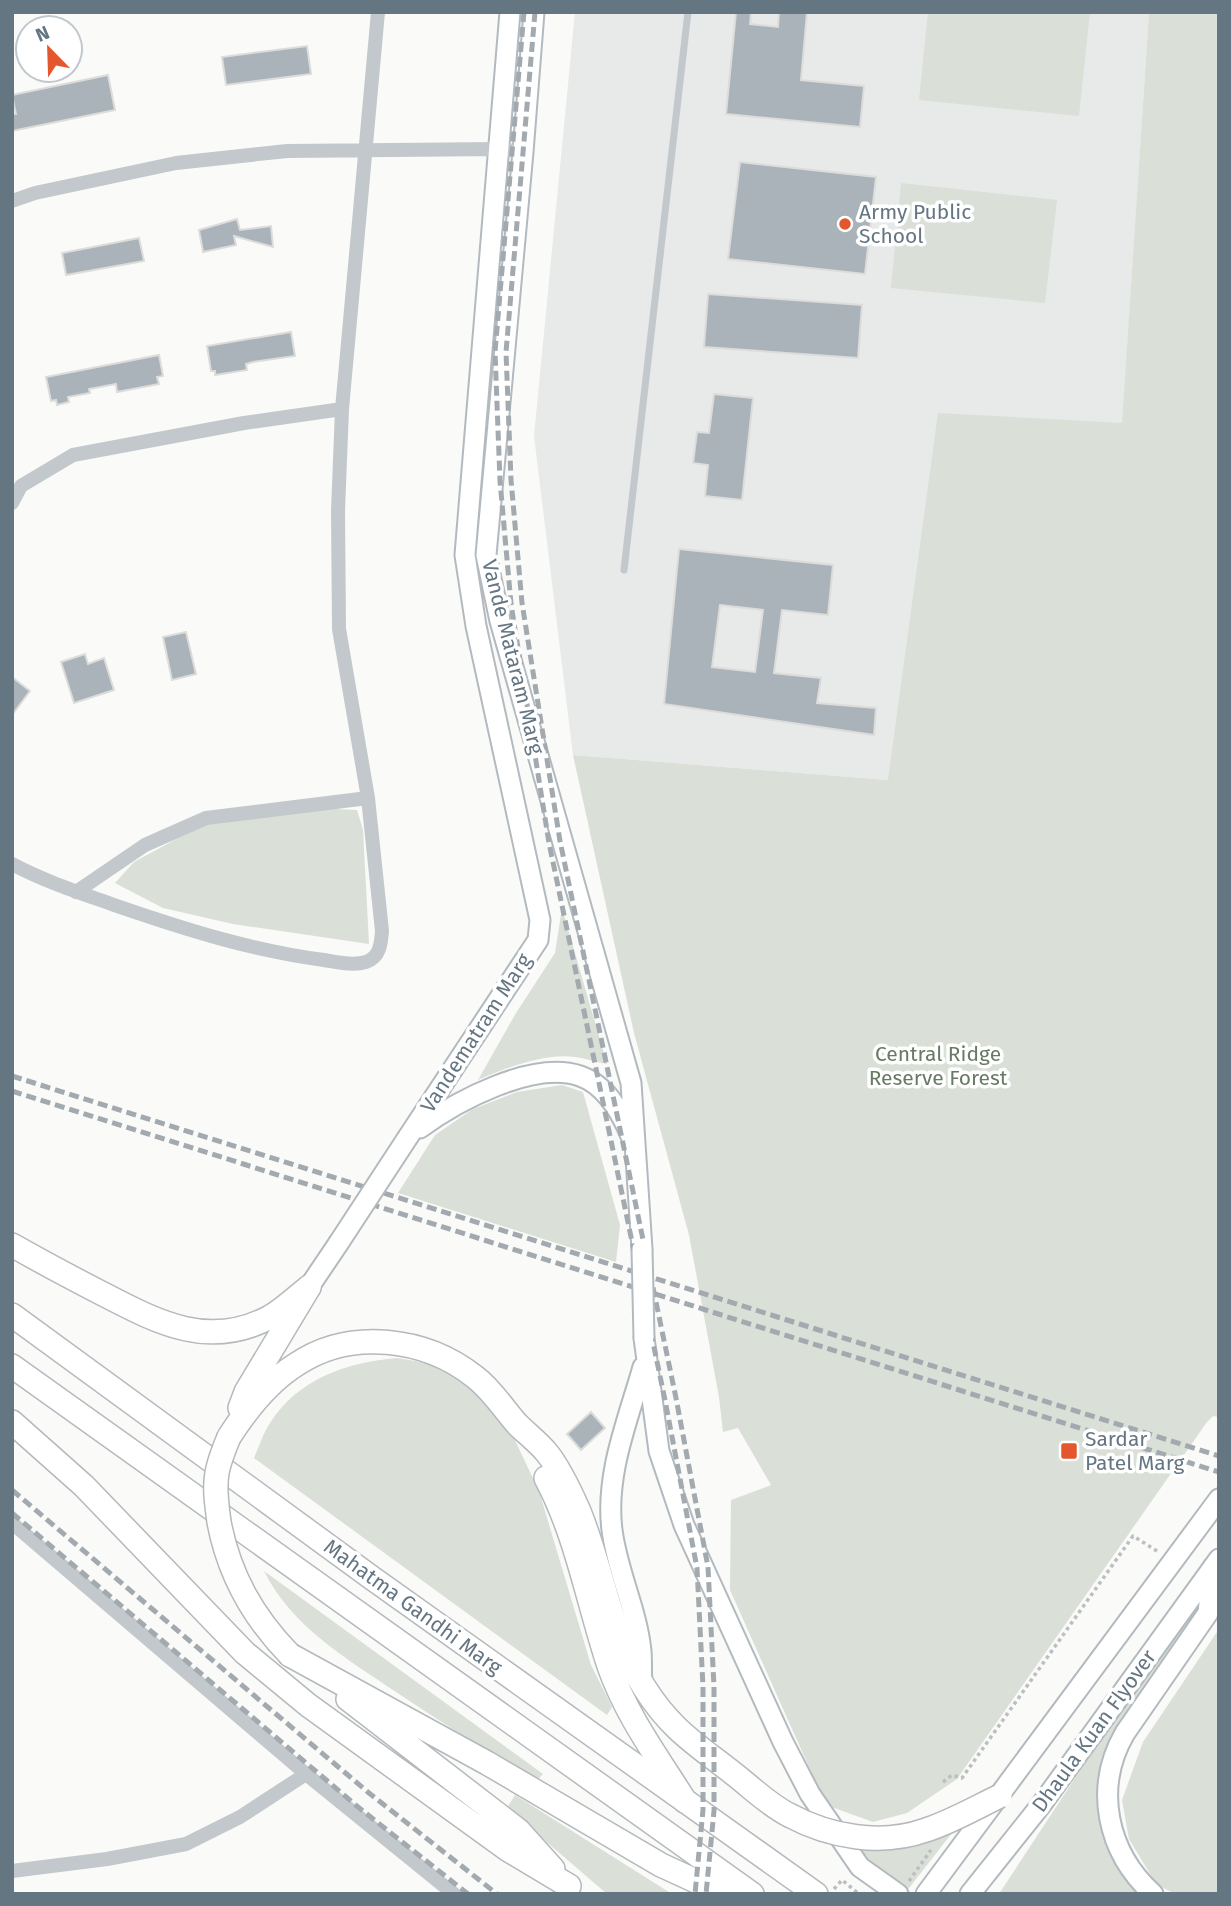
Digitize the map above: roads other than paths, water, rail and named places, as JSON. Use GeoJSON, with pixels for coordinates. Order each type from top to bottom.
{"type":"FeatureCollection","features":[{"type":"Feature","properties":{"kind":"main road","name":"Vande Mataram Marg"},"geometry":{"type":"LineString","coordinates":[[510,12],[465,555],[476,626],[515,804]]}},
{"type":"Feature","properties":{"kind":"main road","name":"Vande Mataram Marg"},"geometry":{"type":"LineString","coordinates":[[534,12],[486,555],[500,621],[631,1083],[646,1359]]}},
{"type":"Feature","properties":{"kind":"main road","name":"Vandematram Marg"},"geometry":{"type":"LineString","coordinates":[[309,1287],[538,940],[540,920],[515,804]]}},
{"type":"Feature","properties":{"kind":"main road"},"geometry":{"type":"LineString","coordinates":[[408,1137],[449,1108],[480,1092],[522,1079],[559,1073],[580,1076],[602,1090],[616,1106],[635,1146]]}},
{"type":"Feature","properties":{"kind":"main road"},"geometry":{"type":"LineString","coordinates":[[12,1245],[147,1317],[193,1331],[226,1331],[257,1323],[272,1316],[309,1287]]}},
{"type":"Feature","properties":{"kind":"main road"},"geometry":{"type":"LineString","coordinates":[[309,1287],[246,1392],[216,1474],[215,1495],[229,1564],[237,1583],[257,1618],[290,1655],[518,1830],[570,1891]]}},
{"type":"Feature","properties":{"kind":"main road","name":"Mahatma Gandhi Marg"},"geometry":{"type":"LineString","coordinates":[[12,1315],[372,1578],[816,1894]]}},
{"type":"Feature","properties":{"kind":"main road"},"geometry":{"type":"LineString","coordinates":[[229,1437],[259,1396],[298,1363],[326,1351],[357,1343],[383,1342],[423,1349],[444,1356],[474,1376],[548,1454],[578,1509],[617,1634],[642,1684],[680,1734],[789,1815],[833,1832],[857,1837],[893,1838],[926,1830],[1000,1796]]}},
{"type":"Feature","properties":{"kind":"main road"},"geometry":{"type":"LineString","coordinates":[[642,1684],[641,1650],[616,1551],[611,1523],[611,1496],[616,1459],[646,1359]]}},
{"type":"Feature","properties":{"kind":"main road"},"geometry":{"type":"LineString","coordinates":[[646,1359],[659,1451],[684,1525],[783,1742],[810,1794],[860,1867],[898,1894]]}},
{"type":"Feature","properties":{"kind":"main road","name":"Mahatma Gandhi Marg"},"geometry":{"type":"LineString","coordinates":[[12,1366],[752,1894]]}},
{"type":"Feature","properties":{"kind":"main road"},"geometry":{"type":"LineString","coordinates":[[12,1422],[84,1486],[256,1662],[308,1705],[507,1849],[570,1891]]}},
{"type":"Feature","properties":{"kind":"main road"},"geometry":{"type":"LineString","coordinates":[[516,1423],[554,1494],[584,1577],[610,1667],[636,1725],[685,1801]]}},
{"type":"Feature","properties":{"kind":"main road","name":"Dhaula Kuan Flyover"},"geometry":{"type":"LineString","coordinates":[[926,1894],[1219,1499]]}},
{"type":"Feature","properties":{"kind":"main road"},"geometry":{"type":"LineString","coordinates":[[1153,1894],[1131,1871],[1113,1836],[1107,1808],[1110,1769],[1125,1733],[1208,1613],[1216,1562]]}},
{"type":"Feature","properties":{"kind":"main road","name":"Dhaula Kuan Flyover"},"geometry":{"type":"LineString","coordinates":[[970,1894],[1041,1805],[1216,1562]]}},
{"type":"Feature","properties":{"kind":"main road"},"geometry":{"type":"LineString","coordinates":[[290,1655],[487,1763],[662,1865],[724,1894]]}},
{"type":"Feature","properties":{"kind":"street"},"geometry":{"type":"LineString","coordinates":[[12,864],[42,880],[182,929],[285,955],[353,964],[368,961],[377,955],[381,946],[382,931],[368,798],[339,629],[338,511],[342,409],[378,12]]}},
{"type":"Feature","properties":{"kind":"street"},"geometry":{"type":"LineString","coordinates":[[12,201],[35,193],[176,163],[287,151],[498,149],[523,152]]}},
{"type":"Feature","properties":{"kind":"street"},"geometry":{"type":"LineString","coordinates":[[12,503],[21,486],[73,455],[244,423],[342,409]]}},
{"type":"Feature","properties":{"kind":"street"},"geometry":{"type":"LineString","coordinates":[[76,892],[145,845],[206,818],[368,798]]}},
{"type":"Feature","properties":{"kind":"street"},"geometry":{"type":"LineString","coordinates":[[12,1523],[306,1774],[454,1894]]}},
{"type":"Feature","properties":{"kind":"street"},"geometry":{"type":"LineString","coordinates":[[14,1869],[186,1844],[240,1817],[306,1774]]}},
{"type":"Feature","properties":{"kind":"lane"},"geometry":{"type":"LineString","coordinates":[[624,570],[688,12]]}},
{"type":"Feature","properties":{"kind":"railway"},"geometry":{"type":"LineString","coordinates":[[524,12],[495,352],[500,481],[511,604],[549,843],[665,1400],[697,1568],[703,1687],[703,1810],[695,1894]]}},
{"type":"Feature","properties":{"kind":"railway"},"geometry":{"type":"LineString","coordinates":[[535,12],[506,352],[511,480],[522,603],[560,841],[676,1398],[708,1567],[714,1687],[714,1811],[706,1894]]}},
{"type":"Feature","properties":{"kind":"railway"},"geometry":{"type":"LineString","coordinates":[[12,1076],[1219,1456]]}},
{"type":"Feature","properties":{"kind":"railway"},"geometry":{"type":"LineString","coordinates":[[12,1091],[1219,1472]]}},
{"type":"Feature","properties":{"kind":"railway"},"geometry":{"type":"LineString","coordinates":[[12,1490],[369,1793],[497,1894]]}},
{"type":"Feature","properties":{"kind":"railway"},"geometry":{"type":"LineString","coordinates":[[12,1513],[358,1807],[468,1894]]}},
{"type":"Feature","properties":{"kind":"place","name":"Army Public School"},"geometry":{"type":"Point","coordinates":[845,224]}},
{"type":"Feature","properties":{"kind":"place","name":"Sardar Patel Marg"},"geometry":{"type":"Point","coordinates":[1069,1451]}},
{"type":"Feature","properties":{"kind":"park label","name":"Central Ridge Reserve Forest"},"geometry":{"type":"Point","coordinates":[938,1066]}}]}
